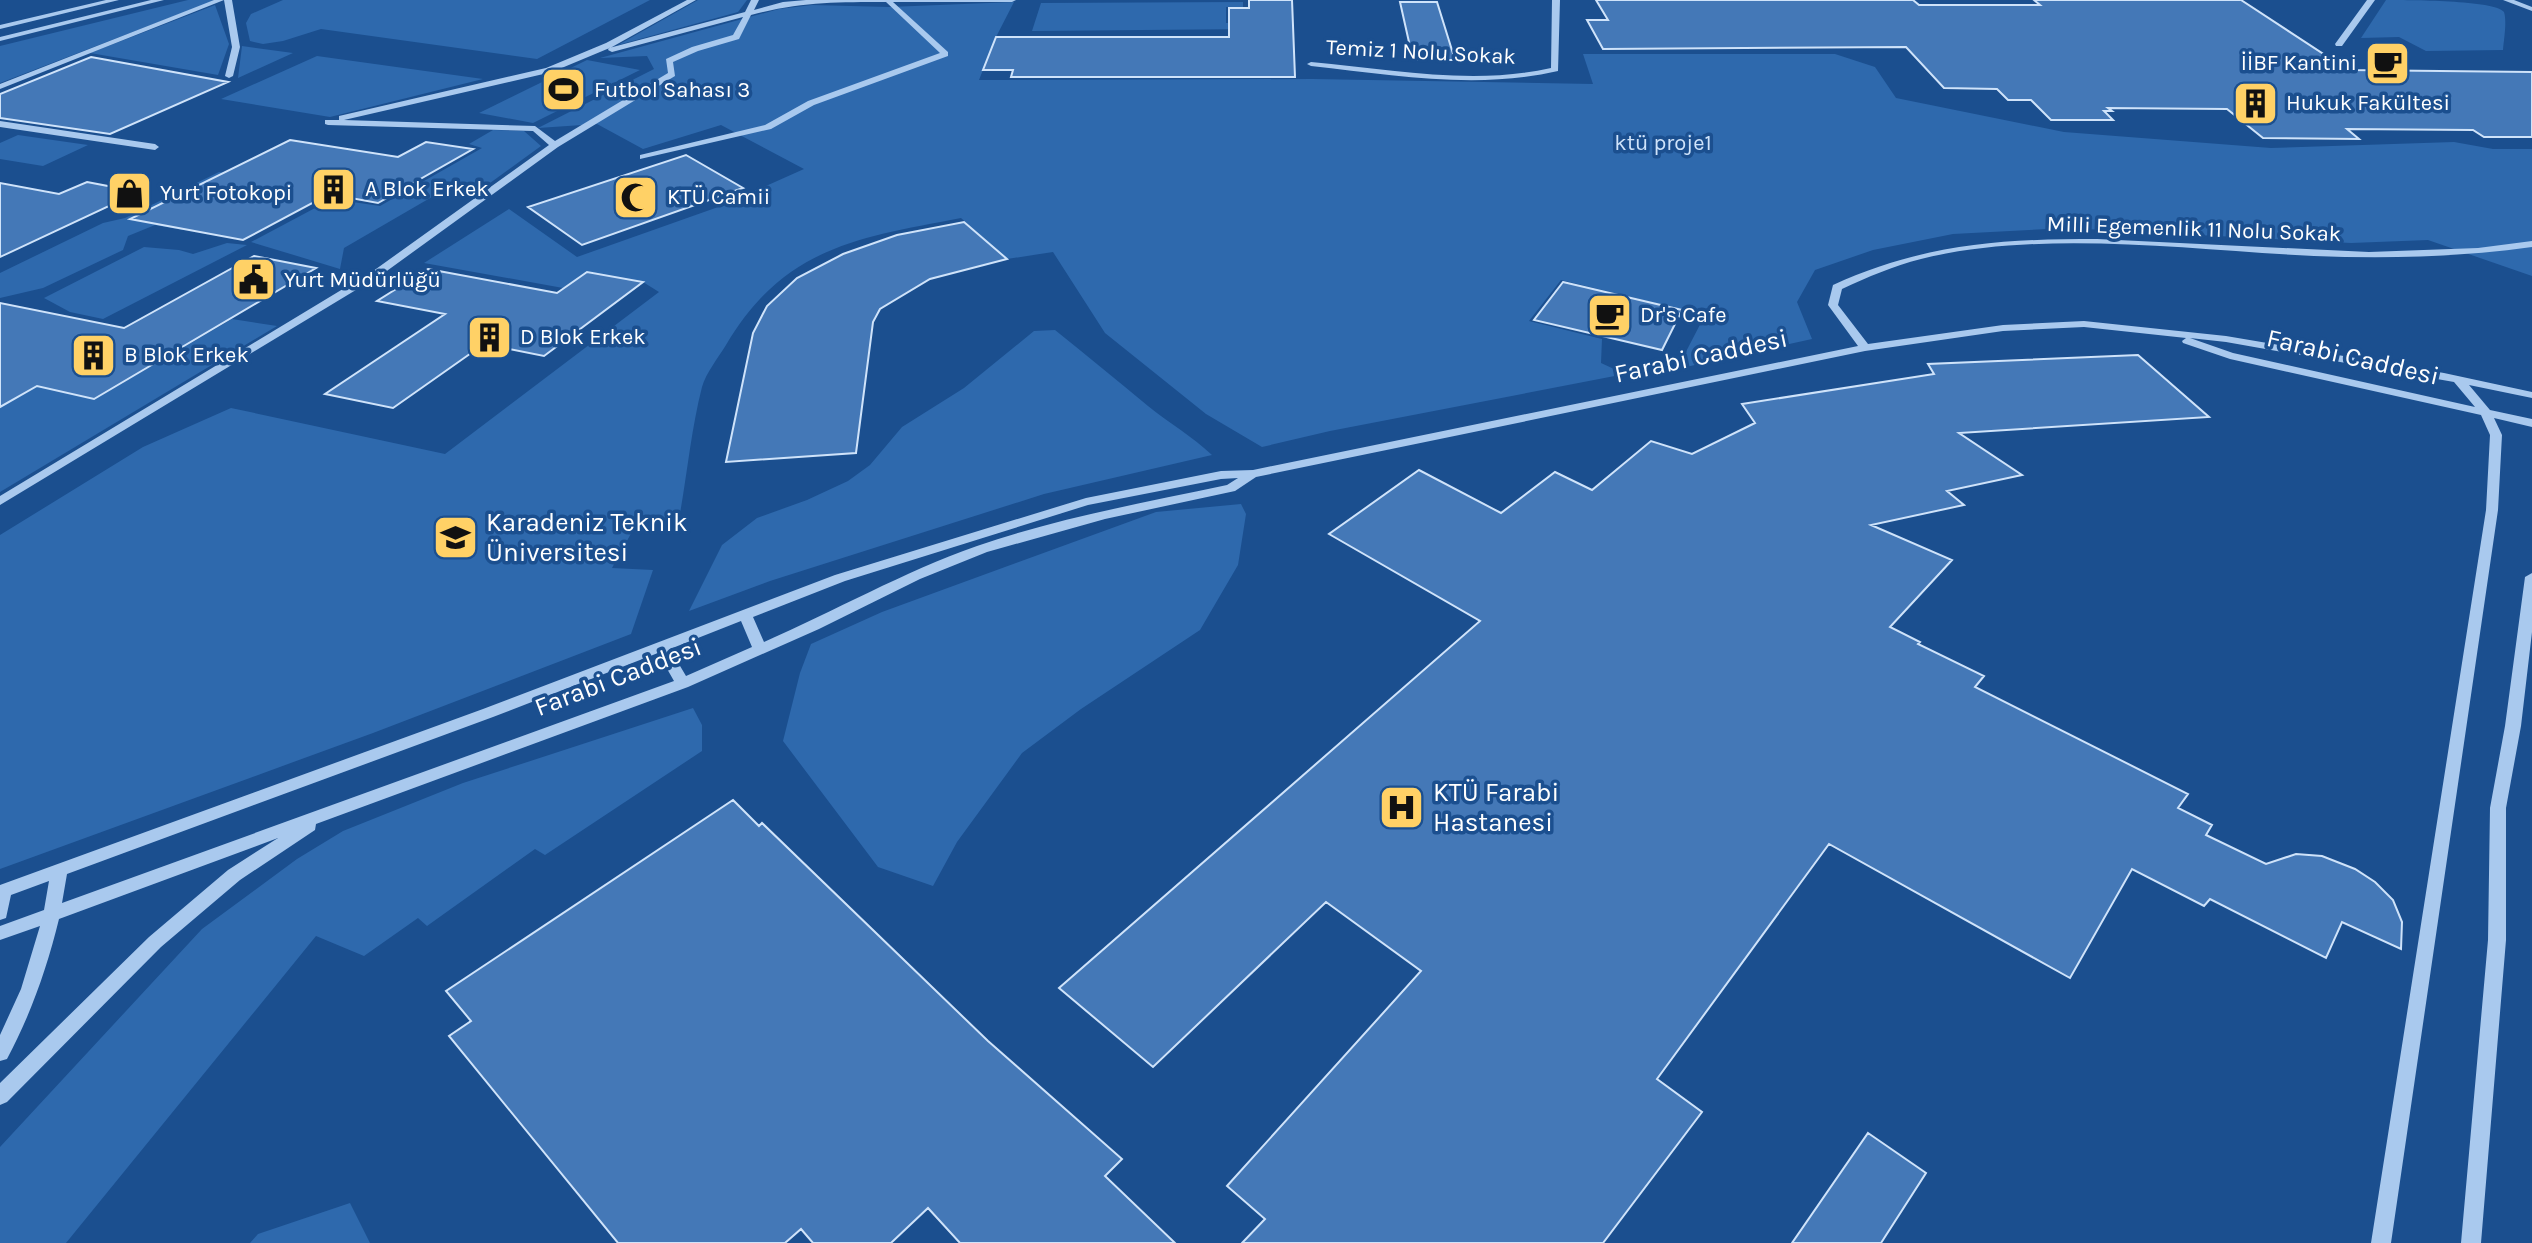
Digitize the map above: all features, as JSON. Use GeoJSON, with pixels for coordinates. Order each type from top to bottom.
{"type":"FeatureCollection","features":[{"type":"Feature","properties":{"kind":"street"},"geometry":{"type":"LineString","coordinates":[[0,27],[115,0]]}},
{"type":"Feature","properties":{"kind":"street"},"geometry":{"type":"LineString","coordinates":[[0,39],[156,0]]}},
{"type":"Feature","properties":{"kind":"street"},"geometry":{"type":"LineString","coordinates":[[0,87],[220,0]]}},
{"type":"Feature","properties":{"kind":"street"},"geometry":{"type":"LineString","coordinates":[[228,0],[236,47],[229,76]]}},
{"type":"Feature","properties":{"kind":"street"},"geometry":{"type":"LineString","coordinates":[[580,58],[692,0]]}},
{"type":"Feature","properties":{"kind":"street"},"geometry":{"type":"LineString","coordinates":[[0,501],[380,271],[555,145],[672,74],[669,61],[695,49],[736,37],[755,0]]}},
{"type":"Feature","properties":{"kind":"street"},"geometry":{"type":"LineString","coordinates":[[769,0],[783,4]]}},
{"type":"Feature","properties":{"kind":"street"},"geometry":{"type":"LineString","coordinates":[[555,145],[535,129],[328,122],[498,80],[528,76],[580,58],[783,4],[810,1],[1012,0]]}},
{"type":"Feature","properties":{"kind":"street","name":"Temiz 1 Nolu Sokak"},"geometry":{"type":"LineString","coordinates":[[1311,64],[1466,77],[1535,75],[1555,69],[1556,0]]}},
{"type":"Feature","properties":{"kind":"street"},"geometry":{"type":"LineString","coordinates":[[2339,44],[2371,0]]}},
{"type":"Feature","properties":{"kind":"street"},"geometry":{"type":"LineString","coordinates":[[2507,0],[2532,9]]}},
{"type":"Feature","properties":{"kind":"street"},"geometry":{"type":"LineString","coordinates":[[643,157],[768,127],[811,103],[945,54],[889,2]]}},
{"type":"Feature","properties":{"kind":"street"},"geometry":{"type":"LineString","coordinates":[[0,124],[155,147]]}},
{"type":"Feature","properties":{"kind":"street","name":"Milli Egemenlik 11 Nolu Sokak"},"geometry":{"type":"LineString","coordinates":[[1865,348],[1833,305],[1837,287],[1897,262],[1938,252],[2049,242],[2432,256],[2489,252],[2532,244]]}},
{"type":"Feature","properties":{"kind":"street","name":"Farabi Caddesi"},"geometry":{"type":"LineString","coordinates":[[2,891],[840,578],[1086,502],[1221,475],[1253,474],[1865,348],[2003,328],[2084,324],[2226,339],[2458,379],[2532,395]]}},
{"type":"Feature","properties":{"kind":"street","name":"Farabi Caddesi"},"geometry":{"type":"LineString","coordinates":[[2164,334],[2230,356],[2532,423]]}},
{"type":"Feature","properties":{"kind":"street"},"geometry":{"type":"LineString","coordinates":[[2381,1243],[2492,510],[2496,435],[2486,413],[2458,379]]}},
{"type":"Feature","properties":{"kind":"street","name":"Farabi Caddesi"},"geometry":{"type":"LineString","coordinates":[[0,933],[683,683],[915,576],[982,549],[1103,515],[1231,488],[1253,474]]}},
{"type":"Feature","properties":{"kind":"street"},"geometry":{"type":"LineString","coordinates":[[2471,1243],[2497,940],[2498,808],[2513,726],[2532,577]]}},
{"type":"Feature","properties":{"kind":"street"},"geometry":{"type":"LineString","coordinates":[[745,614],[760,649]]}},
{"type":"Feature","properties":{"kind":"street"},"geometry":{"type":"LineString","coordinates":[[662,647],[683,683]]}},
{"type":"Feature","properties":{"kind":"street"},"geometry":{"type":"LineString","coordinates":[[0,1096],[155,942],[234,875],[331,811]]}},
{"type":"Feature","properties":{"kind":"street"},"geometry":{"type":"LineString","coordinates":[[0,1053],[14,1028],[53,915],[59,872]]}},
{"type":"Feature","properties":{"kind":"street"},"geometry":{"type":"LineString","coordinates":[[0,913],[2,891]]}},
{"type":"Feature","properties":{"kind":"green space"},"geometry":{"type":"Polygon","coordinates":[[[188,0],[216,0],[0,83],[0,46],[188,0]]]}},
{"type":"Feature","properties":{"kind":"green space"},"geometry":{"type":"Polygon","coordinates":[[[283,0],[650,0],[537,59],[321,29],[283,41],[263,44],[250,41],[246,23],[251,14],[283,0]]]}},
{"type":"Feature","properties":{"kind":"green space"},"geometry":{"type":"Polygon","coordinates":[[[698,0],[747,0],[738,12],[618,45],[698,0]]]}},
{"type":"Feature","properties":{"kind":"green space"},"geometry":{"type":"Polygon","coordinates":[[[2386,0],[2450,2],[2497,8],[2505,16],[2503,50],[2426,51],[2399,37],[2361,38],[2386,0]]]}},
{"type":"Feature","properties":{"kind":"green space","name":"ktü proje1"},"geometry":{"type":"Polygon","coordinates":[[[1014,2],[979,80],[1312,79],[1593,84],[1583,54],[1835,54],[1875,67],[1896,98],[2064,132],[2271,148],[2454,142],[2493,149],[2532,149],[2532,276],[2428,240],[2351,243],[2067,228],[1953,234],[1873,250],[1815,270],[1797,302],[1812,339],[1677,369],[1705,315],[1561,280],[1529,321],[1602,339],[1601,363],[1625,374],[1262,447],[1206,414],[1105,333],[1053,252],[1007,259],[961,218],[889,232],[826,252],[798,267],[748,312],[712,366],[698,403],[679,519],[639,519],[612,568],[653,570],[631,634],[373,733],[0,869],[0,535],[143,447],[231,408],[445,454],[659,292],[643,282],[587,272],[563,288],[424,263],[509,209],[577,257],[721,206],[804,169],[721,125],[643,149],[597,124],[538,128],[654,69],[647,56],[600,58],[779,9],[812,5],[889,7],[1014,2]]]}},
{"type":"Feature","properties":{"kind":"green space"},"geometry":{"type":"Polygon","coordinates":[[[1243,2],[1243,7],[1226,7],[1226,23],[1254,23],[1254,29],[1032,31],[1041,3],[1243,2]]]}},
{"type":"Feature","properties":{"kind":"green space"},"geometry":{"type":"Polygon","coordinates":[[[215,5],[229,44],[218,75],[90,53],[215,5]]]}},
{"type":"Feature","properties":{"kind":"green space"},"geometry":{"type":"Polygon","coordinates":[[[242,46],[293,53],[238,78],[242,46]]]}},
{"type":"Feature","properties":{"kind":"green space"},"geometry":{"type":"Polygon","coordinates":[[[317,56],[483,79],[330,117],[221,99],[317,56]]]}},
{"type":"Feature","properties":{"kind":"green space","name":"Futbol Sahası 3"},"geometry":{"type":"Polygon","coordinates":[[[587,60],[640,70],[533,123],[479,113],[587,60]]]}},
{"type":"Feature","properties":{"kind":"green space"},"geometry":{"type":"Polygon","coordinates":[[[493,130],[524,131],[541,146],[490,183],[460,186],[437,194],[344,248],[340,269],[251,242],[332,199],[380,206],[482,148],[469,144],[493,130]]]}},
{"type":"Feature","properties":{"kind":"green space"},"geometry":{"type":"Polygon","coordinates":[[[18,135],[88,145],[43,166],[0,159],[0,143],[18,135]]]}},
{"type":"Feature","properties":{"kind":"green space"},"geometry":{"type":"Polygon","coordinates":[[[219,172],[276,182],[183,230],[155,225],[128,236],[123,250],[43,288],[0,298],[0,273],[103,223],[125,218],[219,172]]]}},
{"type":"Feature","properties":{"kind":"green space"},"geometry":{"type":"Polygon","coordinates":[[[227,243],[247,245],[103,319],[70,312],[44,298],[144,247],[193,254],[227,243]]]}},
{"type":"Feature","properties":{"kind":"green space"},"geometry":{"type":"Polygon","coordinates":[[[232,319],[277,326],[0,492],[0,407],[37,386],[95,399],[232,319]]]}},
{"type":"Feature","properties":{"kind":"green space"},"geometry":{"type":"Polygon","coordinates":[[[1055,330],[1212,455],[1044,494],[770,581],[689,611],[722,545],[757,518],[848,481],[870,465],[902,427],[964,388],[1034,331],[1055,330]]]}},
{"type":"Feature","properties":{"kind":"green space"},"geometry":{"type":"Polygon","coordinates":[[[1241,504],[1246,514],[1238,565],[1200,630],[1081,709],[1022,753],[957,842],[933,886],[878,867],[783,741],[800,673],[811,644],[882,612],[1156,512],[1241,504]]]}},
{"type":"Feature","properties":{"kind":"green space"},"geometry":{"type":"Polygon","coordinates":[[[693,708],[702,725],[702,751],[545,855],[535,849],[427,926],[418,918],[364,956],[316,936],[66,1243],[0,1243],[0,1147],[202,929],[297,859],[343,831],[463,783],[693,708]]]}},
{"type":"Feature","properties":{"kind":"green space"},"geometry":{"type":"Polygon","coordinates":[[[350,1203],[370,1243],[250,1243],[258,1234],[350,1203]]]}},
{"type":"Feature","properties":{"kind":"building"},"geometry":{"type":"Polygon","coordinates":[[[1249,0],[1292,0],[1295,77],[1011,77],[1013,70],[983,70],[996,37],[1229,37],[1229,8],[1249,8],[1249,0]]]}},
{"type":"Feature","properties":{"kind":"building"},"geometry":{"type":"Polygon","coordinates":[[[1596,0],[1913,0],[1919,5],[2040,5],[2034,0],[2241,0],[2348,70],[2532,72],[2532,137],[2484,137],[2473,130],[2347,129],[2359,139],[2263,138],[2227,109],[2108,108],[2112,111],[2104,111],[2113,120],[2051,120],[2031,100],[2008,100],[1997,89],[1944,88],[1906,47],[1603,49],[1587,20],[1608,20],[1596,0]]]}},
{"type":"Feature","properties":{"kind":"building"},"geometry":{"type":"Polygon","coordinates":[[[1400,2],[1437,2],[1455,60],[1413,60],[1400,2]]]}},
{"type":"Feature","properties":{"kind":"building"},"geometry":{"type":"Polygon","coordinates":[[[91,57],[228,82],[110,134],[0,118],[0,94],[91,57]]]}},
{"type":"Feature","properties":{"kind":"building","name":"A Blok Erkek"},"geometry":{"type":"Polygon","coordinates":[[[290,140],[398,157],[426,142],[473,149],[378,203],[329,194],[243,240],[130,219],[290,140]]]}},
{"type":"Feature","properties":{"kind":"building","name":"KTÜ Camii"},"geometry":{"type":"Polygon","coordinates":[[[686,155],[743,188],[582,245],[528,207],[686,155]]]}},
{"type":"Feature","properties":{"kind":"building"},"geometry":{"type":"Polygon","coordinates":[[[87,182],[139,192],[0,257],[0,183],[59,194],[87,182]]]}},
{"type":"Feature","properties":{"kind":"building"},"geometry":{"type":"Polygon","coordinates":[[[964,222],[1007,259],[930,279],[880,309],[873,322],[856,453],[726,462],[753,333],[767,306],[797,278],[843,254],[897,235],[964,222]]]}},
{"type":"Feature","properties":{"kind":"building","name":"B Blok Erkek"},"geometry":{"type":"Polygon","coordinates":[[[254,256],[316,268],[94,399],[37,386],[0,407],[0,303],[124,328],[254,256]]]}},
{"type":"Feature","properties":{"kind":"building","name":"D Blok Erkek"},"geometry":{"type":"Polygon","coordinates":[[[428,269],[557,293],[587,272],[643,282],[544,356],[484,344],[393,408],[325,394],[445,314],[377,301],[428,269]]]}},
{"type":"Feature","properties":{"kind":"building","name":"Dr's Cafe"},"geometry":{"type":"Polygon","coordinates":[[[1563,282],[1682,310],[1662,350],[1534,320],[1563,282]]]}},
{"type":"Feature","properties":{"kind":"building"},"geometry":{"type":"Polygon","coordinates":[[[2138,355],[2209,417],[1959,433],[2022,475],[1947,491],[1964,505],[1871,525],[1952,560],[1890,627],[1984,676],[1975,687],[2188,794],[2178,808],[2212,825],[2206,835],[2266,864],[2296,854],[2322,856],[2355,869],[2375,882],[2393,900],[2402,922],[2401,949],[2342,922],[2326,958],[2210,899],[2204,906],[2132,869],[2070,978],[1829,844],[1657,1079],[1702,1112],[1603,1243],[1242,1243],[1265,1219],[1227,1186],[1421,971],[1326,902],[1153,1067],[1059,988],[1480,621],[1329,534],[1419,470],[1501,513],[1555,472],[1592,490],[1651,441],[1692,454],[1755,423],[1742,404],[1934,374],[1928,364],[2138,355]]]}},
{"type":"Feature","properties":{"kind":"building"},"geometry":{"type":"Polygon","coordinates":[[[733,800],[759,826],[762,823],[988,1041],[1122,1159],[1105,1176],[1175,1243],[960,1243],[928,1208],[891,1243],[813,1243],[801,1229],[785,1243],[618,1243],[449,1036],[471,1021],[446,991],[733,800]]]}},
{"type":"Feature","properties":{"kind":"building"},"geometry":{"type":"Polygon","coordinates":[[[1868,1133],[1926,1173],[1881,1243],[1792,1243],[1868,1133]]]}},
{"type":"Feature","properties":{"kind":"place","name":"İİBF Kantini"},"geometry":{"type":"Point","coordinates":[2388,63]}},
{"type":"Feature","properties":{"kind":"place","name":"Futbol Sahası 3"},"geometry":{"type":"Point","coordinates":[563,90]}},
{"type":"Feature","properties":{"kind":"place","name":"Hukuk Fakültesi"},"geometry":{"type":"Point","coordinates":[2255,103]}},
{"type":"Feature","properties":{"kind":"place","name":"A Blok Erkek"},"geometry":{"type":"Point","coordinates":[334,189]}},
{"type":"Feature","properties":{"kind":"place","name":"Yurt Fotokopi"},"geometry":{"type":"Point","coordinates":[129,193]}},
{"type":"Feature","properties":{"kind":"place","name":"KTÜ Camii"},"geometry":{"type":"Point","coordinates":[636,197]}},
{"type":"Feature","properties":{"kind":"place","name":"Yurt Müdürlüğü"},"geometry":{"type":"Point","coordinates":[253,280]}},
{"type":"Feature","properties":{"kind":"place","name":"Dr's Cafe"},"geometry":{"type":"Point","coordinates":[1609,315]}},
{"type":"Feature","properties":{"kind":"place","name":"D Blok Erkek"},"geometry":{"type":"Point","coordinates":[489,337]}},
{"type":"Feature","properties":{"kind":"place","name":"B Blok Erkek"},"geometry":{"type":"Point","coordinates":[93,355]}},
{"type":"Feature","properties":{"kind":"place","name":"Karadeniz Teknik Üniversitesi"},"geometry":{"type":"Point","coordinates":[455,537]}},
{"type":"Feature","properties":{"kind":"place","name":"KTÜ Farabi Hastanesi"},"geometry":{"type":"Point","coordinates":[1402,807]}}]}
